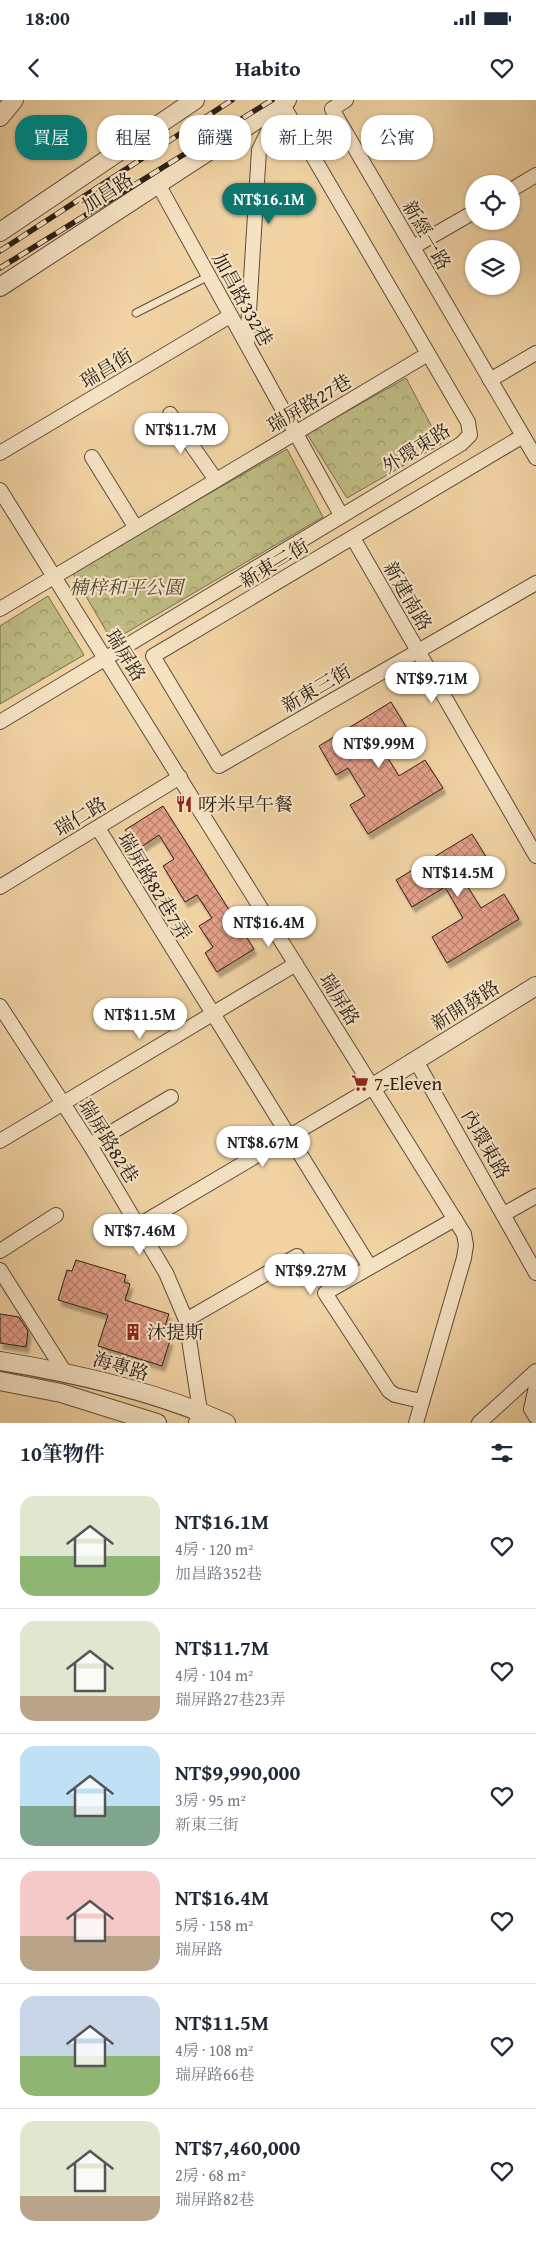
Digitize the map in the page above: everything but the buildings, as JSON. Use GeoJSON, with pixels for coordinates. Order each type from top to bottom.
{"type":"FeatureCollection","features":[{"type":"Feature","properties":{"kind":"street"},"geometry":{"type":"LineString","coordinates":[[0,118],[14,100]]}},
{"type":"Feature","properties":{"kind":"street","name":"加昌路"},"geometry":{"type":"LineString","coordinates":[[0,232],[195,100]]}},
{"type":"Feature","properties":{"kind":"street","name":"新經一路"},"geometry":{"type":"LineString","coordinates":[[346,100],[332,109],[536,458]]}},
{"type":"Feature","properties":{"kind":"street"},"geometry":{"type":"LineString","coordinates":[[247,344],[260,150],[283,101]]}},
{"type":"Feature","properties":{"kind":"street","name":"加昌路"},"geometry":{"type":"LineString","coordinates":[[0,287],[283,101]]}},
{"type":"Feature","properties":{"kind":"street","name":"外環東路"},"geometry":{"type":"LineString","coordinates":[[0,722],[461,444],[470,435],[468,422],[283,101]]}},
{"type":"Feature","properties":{"kind":"street"},"geometry":{"type":"LineString","coordinates":[[520,185],[536,176]]}},
{"type":"Feature","properties":{"kind":"street","name":"加昌路332巷"},"geometry":{"type":"LineString","coordinates":[[158,184],[341,515]]}},
{"type":"Feature","properties":{"kind":"street"},"geometry":{"type":"LineString","coordinates":[[413,247],[465,217]]}},
{"type":"Feature","properties":{"kind":"street","name":"瑞昌街"},"geometry":{"type":"LineString","coordinates":[[0,453],[230,316]]}},
{"type":"Feature","properties":{"kind":"street"},"geometry":{"type":"LineString","coordinates":[[490,380],[536,353]]}},
{"type":"Feature","properties":{"kind":"street","name":"瑞屏路27巷"},"geometry":{"type":"LineString","coordinates":[[0,609],[428,354]]}},
{"type":"Feature","properties":{"kind":"street"},"geometry":{"type":"LineString","coordinates":[[170,414],[216,480]]}},
{"type":"Feature","properties":{"kind":"street","name":"新東二街"},"geometry":{"type":"LineString","coordinates":[[219,766],[153,656],[523,436]]}},
{"type":"Feature","properties":{"kind":"street"},"geometry":{"type":"LineString","coordinates":[[92,457],[136,528]]}},
{"type":"Feature","properties":{"kind":"street","name":"瑞屏路"},"geometry":{"type":"LineString","coordinates":[[0,490],[464,1234],[466,1245],[416,1423]]}},
{"type":"Feature","properties":{"kind":"street","name":"新建南路"},"geometry":{"type":"LineString","coordinates":[[353,538],[536,856]]}},
{"type":"Feature","properties":{"kind":"street","name":"新東三街"},"geometry":{"type":"LineString","coordinates":[[219,766],[536,583]]}},
{"type":"Feature","properties":{"kind":"street","name":"瑞仁路"},"geometry":{"type":"LineString","coordinates":[[0,887],[180,777]]}},
{"type":"Feature","properties":{"kind":"street","name":"瑞屏路82巷7弄"},"geometry":{"type":"LineString","coordinates":[[98,828],[211,1014],[289,1136]]}},
{"type":"Feature","properties":{"kind":"street"},"geometry":{"type":"LineString","coordinates":[[0,1141],[62,1102],[296,964]]}},
{"type":"Feature","properties":{"kind":"street","name":"新開發路"},"geometry":{"type":"LineString","coordinates":[[372,1087],[536,986]]}},
{"type":"Feature","properties":{"kind":"street","name":"瑞屏路82巷"},"geometry":{"type":"LineString","coordinates":[[0,1006],[90,1145],[166,1273],[186,1320],[198,1417]]}},
{"type":"Feature","properties":{"kind":"street","name":"內環東路"},"geometry":{"type":"LineString","coordinates":[[416,1061],[536,1273]]}},
{"type":"Feature","properties":{"kind":"street"},"geometry":{"type":"LineString","coordinates":[[139,1225],[372,1087]]}},
{"type":"Feature","properties":{"kind":"street"},"geometry":{"type":"LineString","coordinates":[[90,1145],[171,1097]]}},
{"type":"Feature","properties":{"kind":"street"},"geometry":{"type":"LineString","coordinates":[[289,1136],[370,1267]]}},
{"type":"Feature","properties":{"kind":"street"},"geometry":{"type":"LineString","coordinates":[[504,1214],[536,1196]]}},
{"type":"Feature","properties":{"kind":"street"},"geometry":{"type":"LineString","coordinates":[[0,1251],[56,1215]]}},
{"type":"Feature","properties":{"kind":"street"},"geometry":{"type":"LineString","coordinates":[[421,1401],[395,1395],[389,1391],[325,1293],[455,1219]]}},
{"type":"Feature","properties":{"kind":"street"},"geometry":{"type":"LineString","coordinates":[[186,1320],[297,1256]]}},
{"type":"Feature","properties":{"kind":"street"},"geometry":{"type":"LineString","coordinates":[[0,1270],[62,1382]]}},
{"type":"Feature","properties":{"kind":"street","name":"海專路"},"geometry":{"type":"LineString","coordinates":[[0,1361],[62,1382],[226,1423]]}},
{"type":"Feature","properties":{"kind":"street"},"geometry":{"type":"LineString","coordinates":[[479,1423],[536,1371]]}},
{"type":"Feature","properties":{"kind":"street","name":"海專路"},"geometry":{"type":"LineString","coordinates":[[0,1381],[62,1382],[157,1423]]}},
{"type":"Feature","properties":{"kind":"street"},"geometry":{"type":"LineString","coordinates":[[536,1387],[531,1409],[536,1417]]}},
{"type":"Feature","properties":{"kind":"lane"},"geometry":{"type":"LineString","coordinates":[[136,313],[209,276]]}},
{"type":"Feature","properties":{"kind":"green space"},"geometry":{"type":"Polygon","coordinates":[[[406,378],[441,444],[347,498],[307,434],[406,378]]]}},
{"type":"Feature","properties":{"kind":"green space","name":"楠梓和平公園"},"geometry":{"type":"Polygon","coordinates":[[[287,449],[323,517],[112,641],[72,572],[287,449]]]}},
{"type":"Feature","properties":{"kind":"green space","name":"楠梓和平公園"},"geometry":{"type":"Polygon","coordinates":[[[48,596],[84,655],[0,704],[0,626],[48,596]]]}},
{"type":"Feature","properties":{"kind":"railway"},"geometry":{"type":"LineString","coordinates":[[0,251],[232,100]]}},
{"type":"Feature","properties":{"kind":"railway"},"geometry":{"type":"LineString","coordinates":[[0,268],[272,100]]}},
{"type":"Feature","properties":{"kind":"place","name":"呀米早午餐"},"geometry":{"type":"Point","coordinates":[184,804]}},
{"type":"Feature","properties":{"kind":"place","name":"7-Eleven"},"geometry":{"type":"Point","coordinates":[360,1083]}},
{"type":"Feature","properties":{"kind":"place","name":"沐提斯"},"geometry":{"type":"Point","coordinates":[133,1332]}}]}
